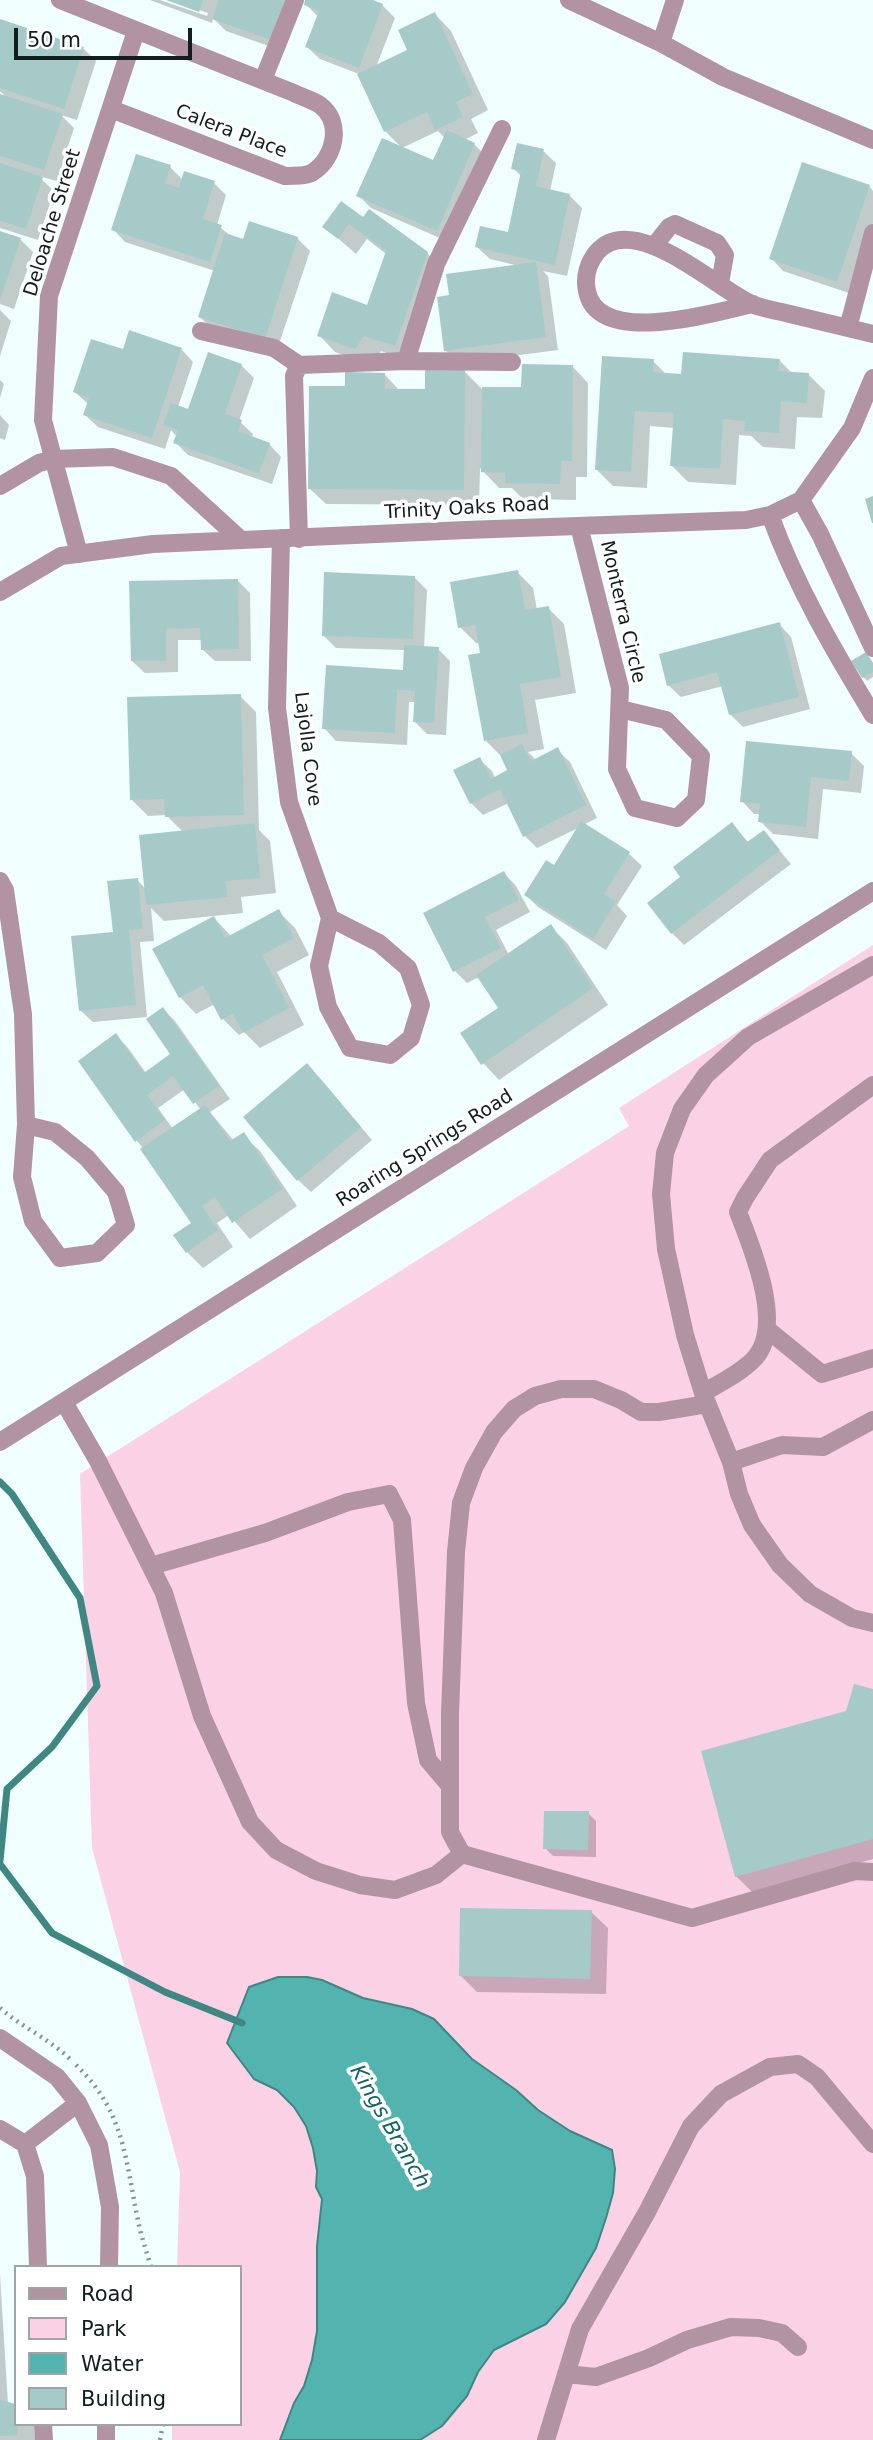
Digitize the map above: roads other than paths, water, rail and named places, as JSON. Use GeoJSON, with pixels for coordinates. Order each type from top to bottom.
{"type":"FeatureCollection","features":[{"type":"Feature","properties":{"kind":"street","name":"Calera Place"},"geometry":{"type":"LineString","coordinates":[[60,0],[263,80],[321,106],[333,122],[334,144],[325,161],[311,174],[285,176],[111,109]]}},
{"type":"Feature","properties":{"kind":"street"},"geometry":{"type":"LineString","coordinates":[[263,80],[295,0]]}},
{"type":"Feature","properties":{"kind":"street"},"geometry":{"type":"LineString","coordinates":[[569,0],[662,43],[723,77],[873,140]]}},
{"type":"Feature","properties":{"kind":"street"},"geometry":{"type":"LineString","coordinates":[[662,43],[675,0]]}},
{"type":"Feature","properties":{"kind":"street","name":"Deloache Street"},"geometry":{"type":"LineString","coordinates":[[79,554],[43,419],[49,296],[136,31]]}},
{"type":"Feature","properties":{"kind":"street"},"geometry":{"type":"LineString","coordinates":[[406,361],[436,264],[502,129]]}},
{"type":"Feature","properties":{"kind":"street"},"geometry":{"type":"LineString","coordinates":[[654,246],[669,227],[675,224],[717,243],[725,255],[720,283]]}},
{"type":"Feature","properties":{"kind":"street"},"geometry":{"type":"LineString","coordinates":[[848,328],[873,233]]}},
{"type":"Feature","properties":{"kind":"street"},"geometry":{"type":"LineString","coordinates":[[753,304],[652,323],[610,318],[597,310],[588,297],[586,286],[590,262],[604,245],[625,240],[654,246],[702,271],[753,304],[873,334]]}},
{"type":"Feature","properties":{"kind":"street"},"geometry":{"type":"LineString","coordinates":[[201,331],[274,348],[299,365],[406,361],[512,362]]}},
{"type":"Feature","properties":{"kind":"street","name":"Lajolla Cove"},"geometry":{"type":"LineString","coordinates":[[299,365],[294,376],[290,539],[277,708],[289,802],[330,918]]}},
{"type":"Feature","properties":{"kind":"street","name":"Trinity Oaks Road"},"geometry":{"type":"LineString","coordinates":[[0,592],[61,556],[153,544],[746,520],[770,515],[801,500],[852,428],[873,378]]}},
{"type":"Feature","properties":{"kind":"street"},"geometry":{"type":"LineString","coordinates":[[0,486],[39,463],[54,459],[113,457],[171,476],[241,540]]}},
{"type":"Feature","properties":{"kind":"street"},"geometry":{"type":"LineString","coordinates":[[801,500],[821,534],[873,648]]}},
{"type":"Feature","properties":{"kind":"street"},"geometry":{"type":"LineString","coordinates":[[770,515],[783,550],[833,651],[873,715]]}},
{"type":"Feature","properties":{"kind":"street","name":"Monterra Circle"},"geometry":{"type":"LineString","coordinates":[[579,526],[620,688],[617,769],[635,808],[677,818],[696,800],[701,756],[666,720],[620,709]]}},
{"type":"Feature","properties":{"kind":"street"},"geometry":{"type":"LineString","coordinates":[[0,881],[5,890],[23,1014],[26,1125],[22,1177],[33,1221],[60,1258],[97,1253],[126,1225],[116,1192],[87,1158],[55,1132],[26,1125]]}},
{"type":"Feature","properties":{"kind":"street","name":"Roaring Springs Road"},"geometry":{"type":"LineString","coordinates":[[0,1442],[873,891]]}},
{"type":"Feature","properties":{"kind":"street"},"geometry":{"type":"LineString","coordinates":[[330,918],[379,943],[408,968],[421,1004],[411,1038],[390,1055],[350,1048],[328,1007],[319,966],[330,918]]}},
{"type":"Feature","properties":{"kind":"street"},"geometry":{"type":"LineString","coordinates":[[873,965],[748,1037],[706,1074],[682,1110],[665,1153],[661,1194],[666,1249],[685,1335],[705,1399],[731,1462],[739,1494],[752,1525],[780,1565],[810,1594],[852,1618],[873,1623]]}},
{"type":"Feature","properties":{"kind":"street"},"geometry":{"type":"LineString","coordinates":[[873,1085],[771,1160],[738,1212],[763,1282],[768,1330],[755,1359],[705,1399],[659,1412],[641,1412],[594,1389],[561,1389],[535,1396],[514,1409],[494,1432],[474,1468],[461,1503],[456,1552],[450,1714],[450,1832],[462,1854],[692,1918],[855,1871],[873,1872]]}},
{"type":"Feature","properties":{"kind":"street"},"geometry":{"type":"LineString","coordinates":[[768,1330],[822,1374],[873,1358]]}},
{"type":"Feature","properties":{"kind":"street"},"geometry":{"type":"LineString","coordinates":[[64,1402],[98,1461],[164,1593],[202,1716],[250,1822],[276,1850],[316,1871],[360,1885],[395,1890],[436,1875],[462,1854]]}},
{"type":"Feature","properties":{"kind":"street"},"geometry":{"type":"LineString","coordinates":[[731,1462],[782,1445],[823,1447],[873,1420]]}},
{"type":"Feature","properties":{"kind":"street"},"geometry":{"type":"LineString","coordinates":[[151,1566],[265,1533],[348,1503],[389,1494],[402,1521],[416,1703],[428,1760],[450,1786]]}},
{"type":"Feature","properties":{"kind":"street"},"geometry":{"type":"LineString","coordinates":[[0,2038],[57,2077],[78,2103],[99,2145],[110,2207],[109,2265]]}},
{"type":"Feature","properties":{"kind":"street"},"geometry":{"type":"LineString","coordinates":[[546,2440],[580,2329],[647,2211],[691,2126],[721,2094],[770,2067],[798,2064],[817,2077],[873,2144]]}},
{"type":"Feature","properties":{"kind":"street"},"geometry":{"type":"LineString","coordinates":[[25,2144],[78,2103]]}},
{"type":"Feature","properties":{"kind":"street"},"geometry":{"type":"LineString","coordinates":[[0,2129],[25,2144],[36,2176],[38,2265]]}},
{"type":"Feature","properties":{"kind":"street"},"geometry":{"type":"LineString","coordinates":[[566,2374],[596,2378],[687,2340],[731,2327],[759,2328],[782,2333],[798,2347]]}},
{"type":"Feature","properties":{"kind":"water"},"geometry":{"type":"Polygon","coordinates":[[[278,1977],[322,1980],[363,1998],[412,2009],[434,2019],[472,2059],[516,2090],[538,2110],[570,2131],[612,2150],[615,2169],[613,2193],[606,2218],[596,2248],[565,2302],[546,2324],[494,2350],[478,2372],[467,2396],[442,2426],[420,2440],[280,2440],[294,2403],[304,2386],[312,2360],[317,2331],[317,2246],[322,2199],[316,2187],[317,2171],[306,2126],[294,2107],[277,2090],[254,2079],[227,2043],[249,1987],[278,1977]]]}},
{"type":"Feature","properties":{"kind":"waterway","name":"Kings Branch"},"geometry":{"type":"LineString","coordinates":[[0,1482],[12,1494],[80,1598],[97,1686],[52,1747],[7,1789],[0,1861]]}},
{"type":"Feature","properties":{"kind":"waterway","name":"Kings Branch"},"geometry":{"type":"LineString","coordinates":[[0,1864],[52,1933],[165,1992],[242,2023]]}}]}
